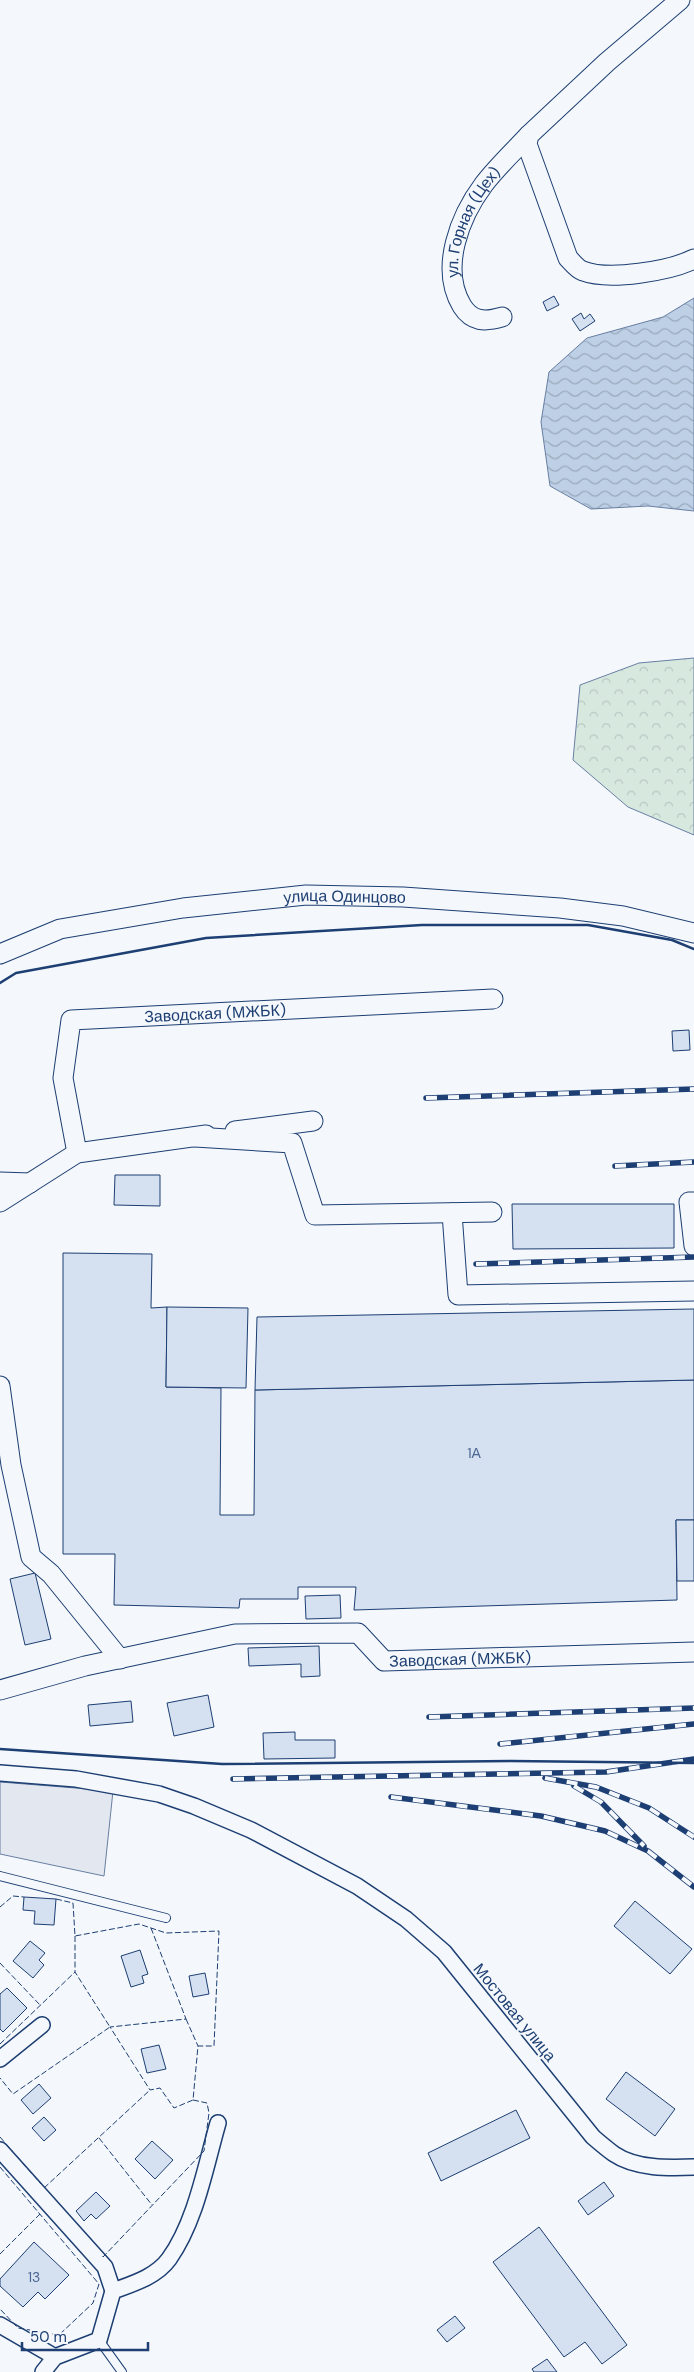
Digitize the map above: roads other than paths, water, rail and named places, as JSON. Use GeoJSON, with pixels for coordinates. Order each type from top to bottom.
{"type":"FeatureCollection","features":[{"type":"Feature","properties":{"kind":"street","name":"ул. Горная (Цех)"},"geometry":{"type":"LineString","coordinates":[[502,317],[480,320],[467,314],[458,300],[452,278],[454,250],[465,217],[484,184],[529,135],[607,62],[680,0]]}},
{"type":"Feature","properties":{"kind":"street"},"geometry":{"type":"LineString","coordinates":[[529,135],[527,144],[555,225],[568,258],[581,271],[604,276],[682,265],[694,258]]}},
{"type":"Feature","properties":{"kind":"street","name":"улица Одинцово"},"geometry":{"type":"LineString","coordinates":[[0,954],[60,929],[183,908],[306,894],[403,897],[560,908],[623,916],[694,933]]}},
{"type":"Feature","properties":{"kind":"street","name":"Заводская (МЖБК)"},"geometry":{"type":"LineString","coordinates":[[77,1153],[63,1078],[71,1020],[493,1000]]}},
{"type":"Feature","properties":{"kind":"street"},"geometry":{"type":"LineString","coordinates":[[0,1202],[77,1153],[312,1121]]}},
{"type":"Feature","properties":{"kind":"street"},"geometry":{"type":"LineString","coordinates":[[195,1137],[292,1143],[315,1215],[492,1212]]}},
{"type":"Feature","properties":{"kind":"street"},"geometry":{"type":"LineString","coordinates":[[0,1182],[30,1183]]}},
{"type":"Feature","properties":{"kind":"street"},"geometry":{"type":"LineString","coordinates":[[694,1202],[689,1202],[694,1247]]}},
{"type":"Feature","properties":{"kind":"street"},"geometry":{"type":"LineString","coordinates":[[452,1213],[458,1296],[694,1292]]}},
{"type":"Feature","properties":{"kind":"street"},"geometry":{"type":"LineString","coordinates":[[0,1386],[11,1465],[31,1557],[50,1574],[120,1659]]}},
{"type":"Feature","properties":{"kind":"street","name":"Заводская (МЖБК)"},"geometry":{"type":"LineString","coordinates":[[0,1690],[120,1659],[235,1634],[358,1633],[384,1661],[694,1652]]}},
{"type":"Feature","properties":{"kind":"street","name":"Мостовая улица"},"geometry":{"type":"LineString","coordinates":[[0,1773],[76,1779],[159,1794],[194,1806],[251,1830],[357,1886],[390,1908],[444,1952],[593,2137],[600,2143],[616,2155],[636,2163],[665,2168],[694,2167]]}},
{"type":"Feature","properties":{"kind":"street"},"geometry":{"type":"LineString","coordinates":[[0,2059],[42,2025]]}},
{"type":"Feature","properties":{"kind":"street"},"geometry":{"type":"LineString","coordinates":[[113,2291],[140,2281],[168,2261],[189,2221],[218,2123]]}},
{"type":"Feature","properties":{"kind":"street"},"geometry":{"type":"LineString","coordinates":[[0,2150],[105,2267],[113,2291],[98,2340],[55,2357],[43,2372]]}},
{"type":"Feature","properties":{"kind":"street"},"geometry":{"type":"LineString","coordinates":[[0,2325],[55,2357]]}},
{"type":"Feature","properties":{"kind":"lane"},"geometry":{"type":"LineString","coordinates":[[0,1876],[166,1918]]}},
{"type":"Feature","properties":{"kind":"lane"},"geometry":{"type":"LineString","coordinates":[[98,2340],[122,2372]]}},
{"type":"Feature","properties":{"kind":"water"},"geometry":{"type":"Polygon","coordinates":[[[694,298],[694,511],[648,506],[591,509],[550,486],[541,422],[549,372],[587,338],[663,317],[694,298]]]}},
{"type":"Feature","properties":{"kind":"railway"},"geometry":{"type":"LineString","coordinates":[[426,1098],[694,1089]]}},
{"type":"Feature","properties":{"kind":"railway"},"geometry":{"type":"LineString","coordinates":[[615,1166],[694,1162]]}},
{"type":"Feature","properties":{"kind":"railway"},"geometry":{"type":"LineString","coordinates":[[476,1264],[694,1257]]}},
{"type":"Feature","properties":{"kind":"railway"},"geometry":{"type":"LineString","coordinates":[[429,1717],[694,1708]]}},
{"type":"Feature","properties":{"kind":"railway"},"geometry":{"type":"LineString","coordinates":[[500,1744],[694,1724]]}},
{"type":"Feature","properties":{"kind":"railway"},"geometry":{"type":"LineString","coordinates":[[233,1779],[606,1772],[694,1759]]}},
{"type":"Feature","properties":{"kind":"railway"},"geometry":{"type":"LineString","coordinates":[[545,1778],[596,1787],[649,1808],[694,1837]]}},
{"type":"Feature","properties":{"kind":"railway"},"geometry":{"type":"LineString","coordinates":[[574,1786],[601,1802],[644,1846]]}},
{"type":"Feature","properties":{"kind":"railway"},"geometry":{"type":"LineString","coordinates":[[391,1797],[541,1816],[605,1831],[648,1851],[694,1887]]}}]}
